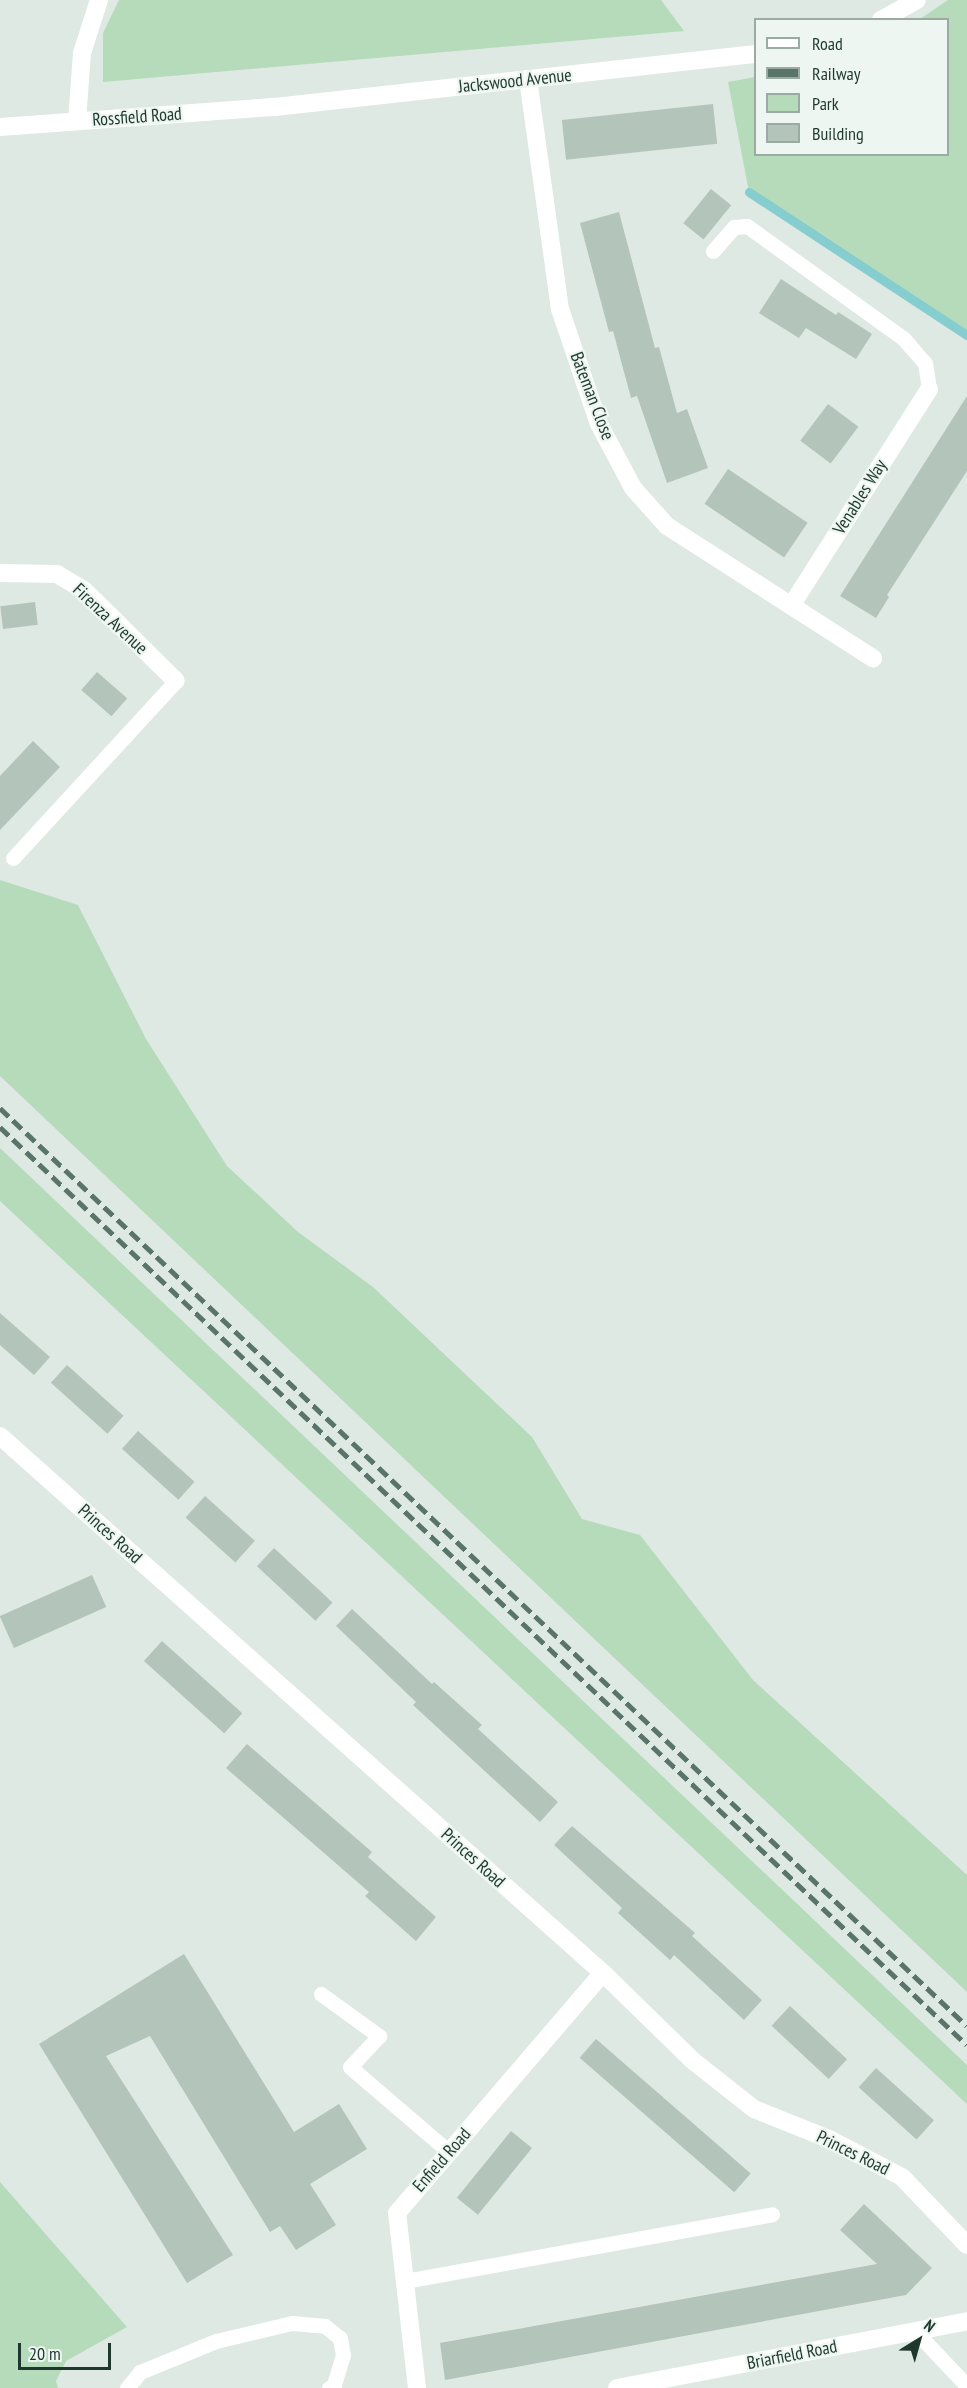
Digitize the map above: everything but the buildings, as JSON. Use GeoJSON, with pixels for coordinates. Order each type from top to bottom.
{"type":"FeatureCollection","features":[{"type":"Feature","properties":{"kind":"street"},"geometry":{"type":"LineString","coordinates":[[77,121],[82,53],[99,0]]}},
{"type":"Feature","properties":{"kind":"street"},"geometry":{"type":"LineString","coordinates":[[884,18],[917,0]]}},
{"type":"Feature","properties":{"kind":"street","name":"Jackswood Avenue"},"geometry":{"type":"LineString","coordinates":[[275,107],[754,54]]}},
{"type":"Feature","properties":{"kind":"street","name":"Bateman Close"},"geometry":{"type":"LineString","coordinates":[[528,79],[560,309],[598,424],[633,488],[667,526],[873,658]]}},
{"type":"Feature","properties":{"kind":"street","name":"Rossfield Road"},"geometry":{"type":"LineString","coordinates":[[0,127],[275,107]]}},
{"type":"Feature","properties":{"kind":"street","name":"Venables Way"},"geometry":{"type":"LineString","coordinates":[[791,606],[929,389]]}},
{"type":"Feature","properties":{"kind":"street","name":"Firenza Avenue"},"geometry":{"type":"LineString","coordinates":[[0,573],[57,574],[84,590],[176,681]]}},
{"type":"Feature","properties":{"kind":"street","name":"Princes Road"},"geometry":{"type":"LineString","coordinates":[[0,1436],[603,1973],[692,2060],[754,2109],[829,2139],[902,2177],[967,2245]]}},
{"type":"Feature","properties":{"kind":"street","name":"Enfield Road"},"geometry":{"type":"LineString","coordinates":[[417,2388],[396,2213],[603,1973]]}},
{"type":"Feature","properties":{"kind":"street","name":"Briarfield Road"},"geometry":{"type":"LineString","coordinates":[[617,2388],[967,2321]]}},
{"type":"Feature","properties":{"kind":"lane"},"geometry":{"type":"LineString","coordinates":[[712,251],[734,227],[747,226],[903,338],[926,363],[929,389]]}},
{"type":"Feature","properties":{"kind":"lane"},"geometry":{"type":"LineString","coordinates":[[13,858],[176,681]]}},
{"type":"Feature","properties":{"kind":"lane"},"geometry":{"type":"LineString","coordinates":[[321,1994],[379,2036],[350,2067],[449,2152]]}},
{"type":"Feature","properties":{"kind":"lane"},"geometry":{"type":"LineString","coordinates":[[405,2281],[772,2214]]}},
{"type":"Feature","properties":{"kind":"lane"},"geometry":{"type":"LineString","coordinates":[[127,2388],[140,2372],[216,2341],[292,2323],[325,2326],[340,2337],[343,2355],[334,2385],[329,2388]]}},
{"type":"Feature","properties":{"kind":"lane"},"geometry":{"type":"LineString","coordinates":[[916,2332],[967,2386]]}},
{"type":"Feature","properties":{"kind":"green space"},"geometry":{"type":"Polygon","coordinates":[[[119,0],[661,0],[684,31],[103,82],[103,33],[119,0]]]}},
{"type":"Feature","properties":{"kind":"green space"},"geometry":{"type":"Polygon","coordinates":[[[948,0],[967,0],[967,335],[749,192],[728,82],[754,77],[754,156],[949,156],[949,18],[921,18],[948,0]]]}},
{"type":"Feature","properties":{"kind":"green space"},"geometry":{"type":"Polygon","coordinates":[[[0,880],[78,905],[146,1039],[227,1166],[298,1232],[373,1287],[532,1437],[582,1519],[640,1535],[753,1680],[967,1875],[967,1992],[0,1076],[0,880]]]}},
{"type":"Feature","properties":{"kind":"green space"},"geometry":{"type":"Polygon","coordinates":[[[0,1148],[967,2065],[967,2104],[0,1201],[0,1148]]]}},
{"type":"Feature","properties":{"kind":"green space"},"geometry":{"type":"Polygon","coordinates":[[[0,2182],[127,2327],[66,2361],[56,2381],[58,2388],[0,2388],[0,2182]]]}},
{"type":"Feature","properties":{"kind":"waterway"},"geometry":{"type":"LineString","coordinates":[[749,192],[967,335]]}},
{"type":"Feature","properties":{"kind":"railway"},"geometry":{"type":"LineString","coordinates":[[0,1108],[967,2026]]}},
{"type":"Feature","properties":{"kind":"railway"},"geometry":{"type":"LineString","coordinates":[[0,1127],[967,2045]]}}]}
